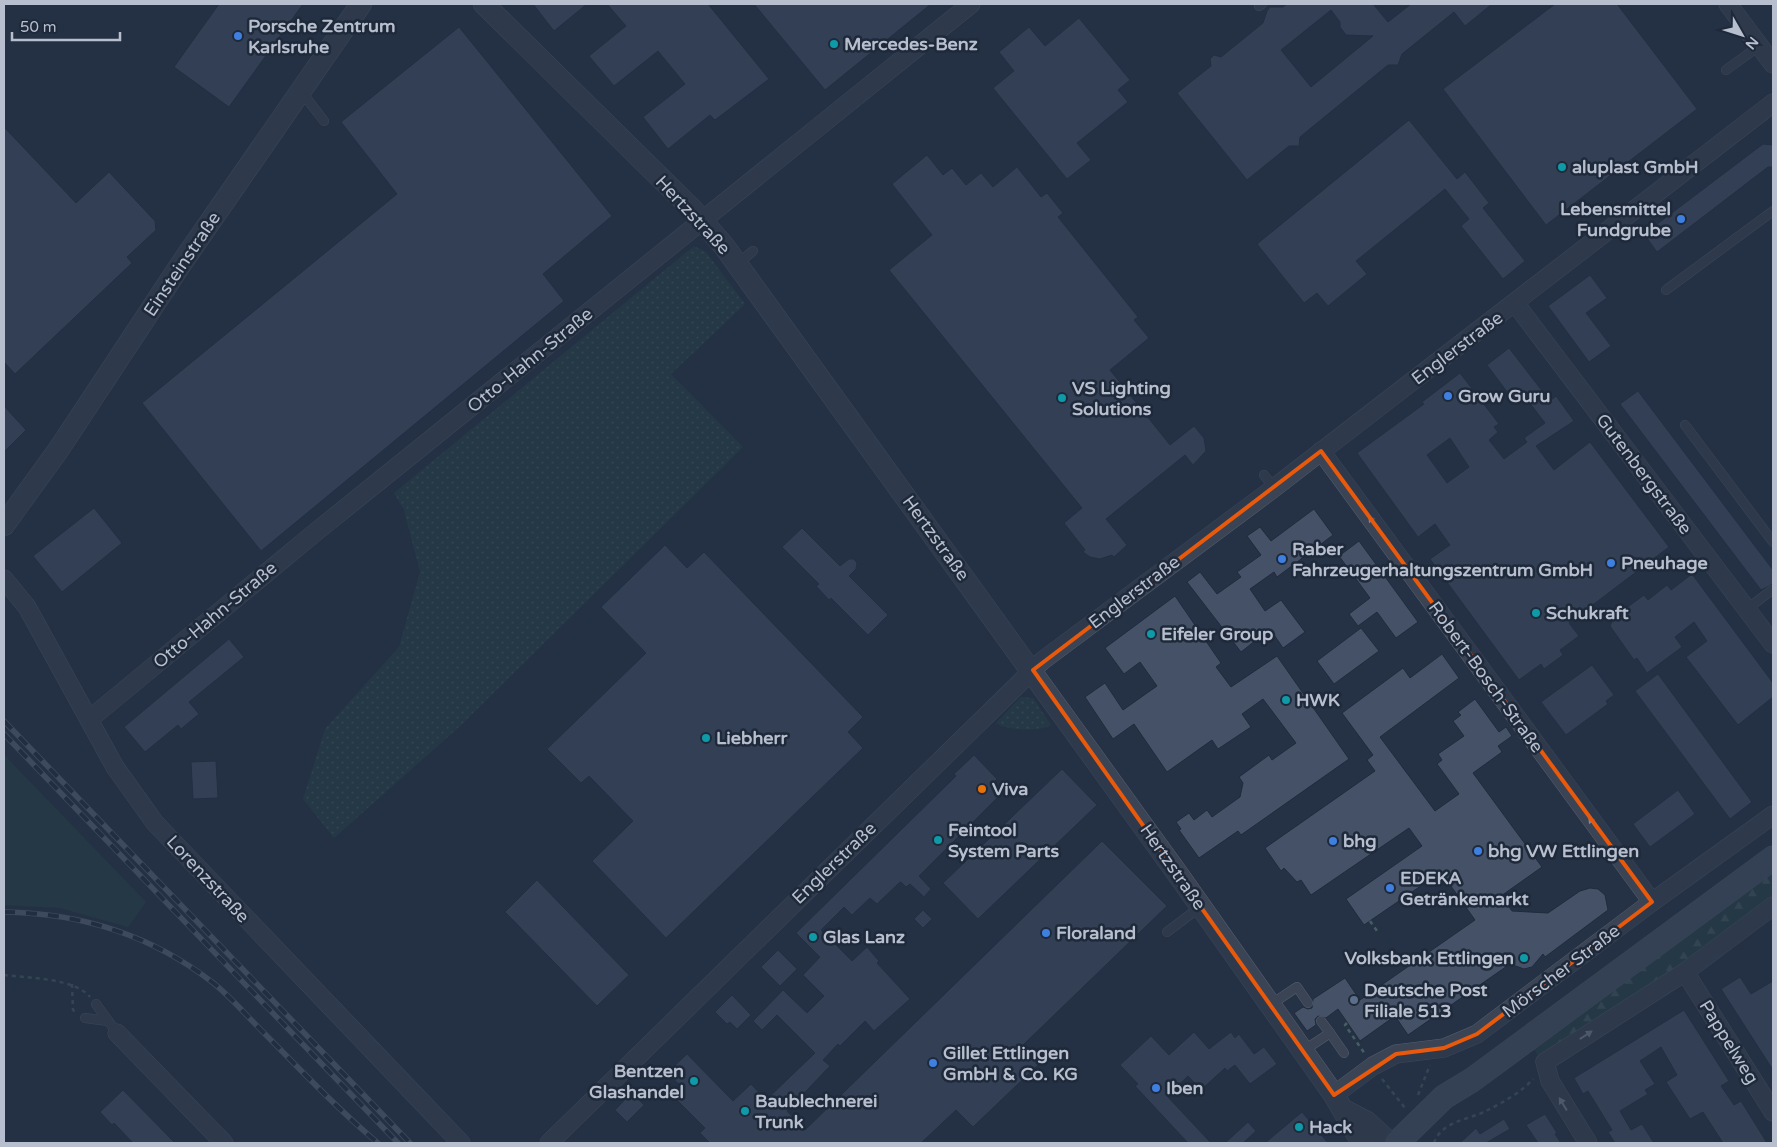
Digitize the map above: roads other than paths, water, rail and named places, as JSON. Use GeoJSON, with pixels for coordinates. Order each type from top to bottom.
{"type":"FeatureCollection","features":[{"type":"Feature","properties":{"kind":"main road","name":"Mörscher Straße"},"geometry":{"type":"LineString","coordinates":[[1397,1143],[1444,1097],[1472,1080],[1773,858]]}},
{"type":"Feature","properties":{"kind":"main road","name":"Mörscher Straße"},"geometry":{"type":"LineString","coordinates":[[1429,1140],[1472,1080]]}},
{"type":"Feature","properties":{"kind":"street","name":"Einsteinstraße"},"geometry":{"type":"LineString","coordinates":[[4,525],[59,450],[181,264],[361,4]]}},
{"type":"Feature","properties":{"kind":"street","name":"Hertzstraße"},"geometry":{"type":"LineString","coordinates":[[484,4],[702,221],[745,257],[1033,670],[1339,1102],[1362,1143]]}},
{"type":"Feature","properties":{"kind":"street","name":"Otto-Hahn-Straße"},"geometry":{"type":"LineString","coordinates":[[90,718],[316,531],[970,4]]}},
{"type":"Feature","properties":{"kind":"street"},"geometry":{"type":"LineString","coordinates":[[1728,4],[1773,64]]}},
{"type":"Feature","properties":{"kind":"street","name":"Englerstraße"},"geometry":{"type":"LineString","coordinates":[[549,1143],[1018,682],[1042,661],[1269,481],[1321,451],[1516,303],[1773,103]]}},
{"type":"Feature","properties":{"kind":"street","name":"Gutenbergstraße"},"geometry":{"type":"LineString","coordinates":[[1516,303],[1773,644]]}},
{"type":"Feature","properties":{"kind":"street","name":"Robert-Bosch-Straße"},"geometry":{"type":"LineString","coordinates":[[1321,451],[1652,902]]}},
{"type":"Feature","properties":{"kind":"street","name":"Lorenzstraße"},"geometry":{"type":"LineString","coordinates":[[4,579],[28,606],[115,767],[155,823],[461,1143]]}},
{"type":"Feature","properties":{"kind":"street","name":"Mörscher Straße"},"geometry":{"type":"LineString","coordinates":[[1339,1102],[1373,1066],[1396,1054],[1444,1048],[1477,1034],[1652,902],[1773,815]]}},
{"type":"Feature","properties":{"kind":"street"},"geometry":{"type":"LineString","coordinates":[[1588,1143],[1550,1081],[1545,1062],[1685,972],[1773,906]]}},
{"type":"Feature","properties":{"kind":"street","name":"Pappelweg"},"geometry":{"type":"LineString","coordinates":[[1685,972],[1773,1112]]}},
{"type":"Feature","properties":{"kind":"street"},"geometry":{"type":"LineString","coordinates":[[112,1027],[224,1143]]}},
{"type":"Feature","properties":{"kind":"street","name":"Hertzstraße"},"geometry":{"type":"LineString","coordinates":[[1339,1102],[1367,1122],[1390,1143]]}},
{"type":"Feature","properties":{"kind":"lane"},"geometry":{"type":"LineString","coordinates":[[1726,70],[1759,46]]}},
{"type":"Feature","properties":{"kind":"lane"},"geometry":{"type":"LineString","coordinates":[[301,91],[324,121]]}},
{"type":"Feature","properties":{"kind":"lane"},"geometry":{"type":"LineString","coordinates":[[1666,290],[1773,211]]}},
{"type":"Feature","properties":{"kind":"lane"},"geometry":{"type":"LineString","coordinates":[[1685,426],[1773,542]]}},
{"type":"Feature","properties":{"kind":"lane"},"geometry":{"type":"LineString","coordinates":[[1747,609],[1772,590]]}},
{"type":"Feature","properties":{"kind":"lane"},"geometry":{"type":"LineString","coordinates":[[1167,932],[1188,913],[1201,906]]}},
{"type":"Feature","properties":{"kind":"lane"},"geometry":{"type":"LineString","coordinates":[[1270,1005],[1297,987],[1308,1003]]}},
{"type":"Feature","properties":{"kind":"lane"},"geometry":{"type":"LineString","coordinates":[[96,1004],[112,1027]]}},
{"type":"Feature","properties":{"kind":"lane"},"geometry":{"type":"LineString","coordinates":[[85,1018],[112,1027]]}},
{"type":"Feature","properties":{"kind":"lane"},"geometry":{"type":"LineString","coordinates":[[1321,1021],[1344,1053]]}},
{"type":"Feature","properties":{"kind":"lane"},"geometry":{"type":"LineString","coordinates":[[1303,1051],[1330,1033]]}},
{"type":"Feature","properties":{"kind":"railway"},"geometry":{"type":"LineString","coordinates":[[4,721],[410,1143]]}},
{"type":"Feature","properties":{"kind":"railway"},"geometry":{"type":"LineString","coordinates":[[4,734],[398,1143]]}},
{"type":"Feature","properties":{"kind":"railway"},"geometry":{"type":"LineString","coordinates":[[4,912],[32,913],[87,922],[139,939],[189,966],[225,993],[333,1102],[378,1143]]}},
{"type":"Feature","properties":{"kind":"place","name":"Porsche Zentrum Karlsruhe"},"geometry":{"type":"Point","coordinates":[238,36]}},
{"type":"Feature","properties":{"kind":"place","name":"Mercedes-Benz"},"geometry":{"type":"Point","coordinates":[834,44]}},
{"type":"Feature","properties":{"kind":"place","name":"aluplast GmbH"},"geometry":{"type":"Point","coordinates":[1562,167]}},
{"type":"Feature","properties":{"kind":"place","name":"Lebensmittel Fundgrube"},"geometry":{"type":"Point","coordinates":[1681,219]}},
{"type":"Feature","properties":{"kind":"place","name":"Grow Guru"},"geometry":{"type":"Point","coordinates":[1448,396]}},
{"type":"Feature","properties":{"kind":"place","name":"VS Lighting Solutions"},"geometry":{"type":"Point","coordinates":[1062,398]}},
{"type":"Feature","properties":{"kind":"place","name":"Raber Fahrzeugerhaltungszentrum GmbH"},"geometry":{"type":"Point","coordinates":[1282,559]}},
{"type":"Feature","properties":{"kind":"place","name":"Pneuhage"},"geometry":{"type":"Point","coordinates":[1611,563]}},
{"type":"Feature","properties":{"kind":"place","name":"Schukraft"},"geometry":{"type":"Point","coordinates":[1536,613]}},
{"type":"Feature","properties":{"kind":"place","name":"Eifeler Group"},"geometry":{"type":"Point","coordinates":[1151,634]}},
{"type":"Feature","properties":{"kind":"place","name":"HWK"},"geometry":{"type":"Point","coordinates":[1286,700]}},
{"type":"Feature","properties":{"kind":"place","name":"Liebherr"},"geometry":{"type":"Point","coordinates":[706,738]}},
{"type":"Feature","properties":{"kind":"place","name":"Viva"},"geometry":{"type":"Point","coordinates":[982,789]}},
{"type":"Feature","properties":{"kind":"place","name":"Feintool System Parts"},"geometry":{"type":"Point","coordinates":[938,840]}},
{"type":"Feature","properties":{"kind":"place","name":"bhg"},"geometry":{"type":"Point","coordinates":[1333,841]}},
{"type":"Feature","properties":{"kind":"place","name":"bhg VW Ettlingen"},"geometry":{"type":"Point","coordinates":[1478,851]}},
{"type":"Feature","properties":{"kind":"place","name":"EDEKA Getränkemarkt"},"geometry":{"type":"Point","coordinates":[1390,888]}},
{"type":"Feature","properties":{"kind":"place","name":"Floraland"},"geometry":{"type":"Point","coordinates":[1046,933]}},
{"type":"Feature","properties":{"kind":"place","name":"Glas Lanz"},"geometry":{"type":"Point","coordinates":[813,937]}},
{"type":"Feature","properties":{"kind":"place","name":"Volksbank Ettlingen"},"geometry":{"type":"Point","coordinates":[1524,958]}},
{"type":"Feature","properties":{"kind":"place","name":"Deutsche Post Filiale 513"},"geometry":{"type":"Point","coordinates":[1354,1000]}},
{"type":"Feature","properties":{"kind":"place","name":"Gillet Ettlingen GmbH & Co. KG"},"geometry":{"type":"Point","coordinates":[933,1063]}},
{"type":"Feature","properties":{"kind":"place","name":"Bentzen Glashandel"},"geometry":{"type":"Point","coordinates":[694,1081]}},
{"type":"Feature","properties":{"kind":"place","name":"Iben"},"geometry":{"type":"Point","coordinates":[1156,1088]}},
{"type":"Feature","properties":{"kind":"place","name":"Baublechnerei Trunk"},"geometry":{"type":"Point","coordinates":[745,1111]}},
{"type":"Feature","properties":{"kind":"place","name":"Hack"},"geometry":{"type":"Point","coordinates":[1299,1127]}}]}
